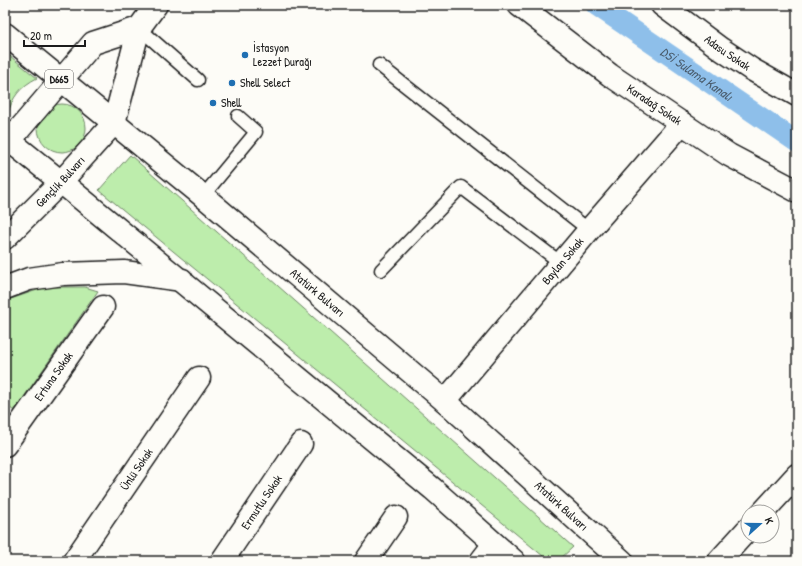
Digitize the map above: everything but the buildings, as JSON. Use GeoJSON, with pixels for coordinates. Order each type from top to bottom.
{"type":"FeatureCollection","features":[{"type":"Feature","properties":{"kind":"main road"},"geometry":{"type":"LineString","coordinates":[[114,123],[139,28],[156,5]]}},
{"type":"Feature","properties":{"kind":"main road","name":"Karadağ Sokak"},"geometry":{"type":"LineString","coordinates":[[519,5],[610,75],[729,155],[797,191]]}},
{"type":"Feature","properties":{"kind":"main road","name":"Adasu Sokak"},"geometry":{"type":"LineString","coordinates":[[662,5],[751,69],[797,96]]}},
{"type":"Feature","properties":{"kind":"main road"},"geometry":{"type":"LineString","coordinates":[[139,28],[92,43],[62,81],[7,141],[61,182],[182,280],[433,489],[514,561]]}},
{"type":"Feature","properties":{"kind":"main road","name":"Atatürk Bulvarı"},"geometry":{"type":"LineString","coordinates":[[5,34],[203,196],[445,401],[622,561]]}},
{"type":"Feature","properties":{"kind":"main road","name":"Gençlik Bulvarı"},"geometry":{"type":"LineString","coordinates":[[5,238],[61,182],[114,123]]}},
{"type":"Feature","properties":{"kind":"main road","name":"Baylan Sokak"},"geometry":{"type":"LineString","coordinates":[[445,401],[589,230],[682,123]]}},
{"type":"Feature","properties":{"kind":"main road"},"geometry":{"type":"LineString","coordinates":[[5,288],[29,279],[63,274],[124,272],[182,280]]}},
{"type":"Feature","properties":{"kind":"main road","name":"Ertuna Sokak"},"geometry":{"type":"LineString","coordinates":[[5,445],[103,307]]}},
{"type":"Feature","properties":{"kind":"main road","name":"Ünlü Sokak"},"geometry":{"type":"LineString","coordinates":[[74,561],[199,378]]}},
{"type":"Feature","properties":{"kind":"main road","name":"Ermutlu Sokak"},"geometry":{"type":"LineString","coordinates":[[222,561],[301,444]]}},
{"type":"Feature","properties":{"kind":"main road"},"geometry":{"type":"LineString","coordinates":[[770,504],[797,475]]}},
{"type":"Feature","properties":{"kind":"main road"},"geometry":{"type":"LineString","coordinates":[[366,561],[396,517]]}},
{"type":"Feature","properties":{"kind":"main road"},"geometry":{"type":"LineString","coordinates":[[719,561],[740,538]]}},
{"type":"Feature","properties":{"kind":"main road"},"geometry":{"type":"LineString","coordinates":[[481,561],[494,544]]}},
{"type":"Feature","properties":{"kind":"lane"},"geometry":{"type":"LineString","coordinates":[[139,28],[198,80]]}},
{"type":"Feature","properties":{"kind":"lane"},"geometry":{"type":"LineString","coordinates":[[379,65],[589,230]]}},
{"type":"Feature","properties":{"kind":"lane"},"geometry":{"type":"LineString","coordinates":[[203,196],[256,132],[238,116]]}},
{"type":"Feature","properties":{"kind":"lane"},"geometry":{"type":"LineString","coordinates":[[381,270],[461,187],[561,263]]}},
{"type":"Feature","properties":{"kind":"green space"},"geometry":{"type":"Polygon","coordinates":[[[5,52],[37,78],[26,85],[14,98],[8,115],[5,113],[5,52]]]}},
{"type":"Feature","properties":{"kind":"green space"},"geometry":{"type":"Polygon","coordinates":[[[57,104],[67,104],[79,111],[86,123],[86,133],[79,145],[67,152],[57,152],[49,148],[42,141],[38,133],[38,123],[42,115],[49,108],[57,104]]]}},
{"type":"Feature","properties":{"kind":"green space"},"geometry":{"type":"Polygon","coordinates":[[[130,155],[573,547],[558,561],[549,561],[99,190],[130,155]]]}},
{"type":"Feature","properties":{"kind":"green space"},"geometry":{"type":"Polygon","coordinates":[[[46,287],[85,287],[98,291],[14,411],[5,404],[5,301],[46,287]]]}},
{"type":"Feature","properties":{"kind":"waterway","name":"DSİ Sulama Kanalı"},"geometry":{"type":"LineString","coordinates":[[596,5],[797,142]]}},
{"type":"Feature","properties":{"kind":"place","name":"İstasyon Lezzet Durağı"},"geometry":{"type":"Point","coordinates":[245,55]}},
{"type":"Feature","properties":{"kind":"place","name":"Shell Select"},"geometry":{"type":"Point","coordinates":[232,83]}},
{"type":"Feature","properties":{"kind":"place","name":"Shell"},"geometry":{"type":"Point","coordinates":[213,103]}}]}
